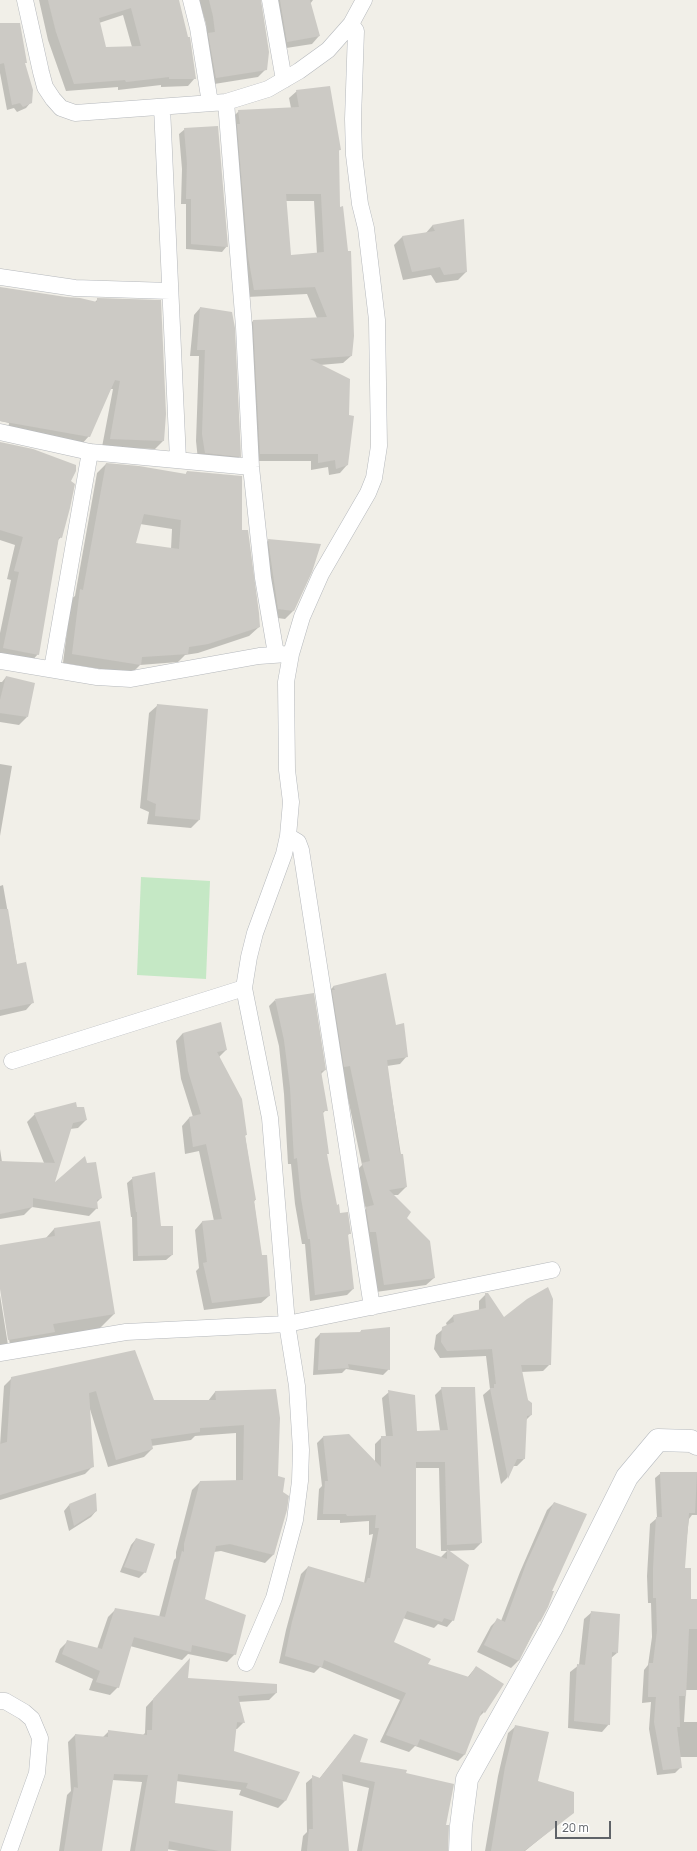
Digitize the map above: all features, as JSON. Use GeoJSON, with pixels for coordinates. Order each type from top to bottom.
{"type":"FeatureCollection","features":[{"type":"Feature","properties":{"kind":"street"},"geometry":{"type":"LineString","coordinates":[[25,0],[42,79],[49,94],[62,108],[76,113],[226,102],[247,97],[284,80],[328,50],[352,24],[364,0]]}},
{"type":"Feature","properties":{"kind":"street"},"geometry":{"type":"LineString","coordinates":[[190,0],[198,28],[210,103]]}},
{"type":"Feature","properties":{"kind":"street"},"geometry":{"type":"LineString","coordinates":[[270,0],[284,80]]}},
{"type":"Feature","properties":{"kind":"street"},"geometry":{"type":"LineString","coordinates":[[284,654],[318,580],[368,493],[378,462],[377,320],[366,228],[360,204],[354,155],[353,119],[356,31],[352,24]]}},
{"type":"Feature","properties":{"kind":"street"},"geometry":{"type":"LineString","coordinates":[[226,102],[244,327],[251,467],[263,578],[284,654],[286,682],[287,770],[291,802],[288,836],[284,854],[255,933],[244,988],[270,1118],[287,1324],[297,1386],[301,1450],[300,1481],[295,1520],[274,1598],[246,1663]]}},
{"type":"Feature","properties":{"kind":"street"},"geometry":{"type":"LineString","coordinates":[[162,107],[178,460]]}},
{"type":"Feature","properties":{"kind":"street"},"geometry":{"type":"LineString","coordinates":[[0,277],[76,288],[170,291]]}},
{"type":"Feature","properties":{"kind":"street"},"geometry":{"type":"LineString","coordinates":[[0,432],[90,452],[251,467]]}},
{"type":"Feature","properties":{"kind":"street"},"geometry":{"type":"LineString","coordinates":[[52,670],[90,452]]}},
{"type":"Feature","properties":{"kind":"street"},"geometry":{"type":"LineString","coordinates":[[0,661],[116,679],[131,679],[284,654]]}},
{"type":"Feature","properties":{"kind":"street"},"geometry":{"type":"LineString","coordinates":[[288,836],[298,842],[301,850],[372,1307]]}},
{"type":"Feature","properties":{"kind":"street"},"geometry":{"type":"LineString","coordinates":[[12,1061],[244,988]]}},
{"type":"Feature","properties":{"kind":"street"},"geometry":{"type":"LineString","coordinates":[[0,1353],[126,1332],[287,1324],[552,1270]]}},
{"type":"Feature","properties":{"kind":"street"},"geometry":{"type":"LineString","coordinates":[[460,1851],[461,1826],[467,1779],[551,1629],[627,1477],[658,1440],[691,1440],[697,1444]]}},
{"type":"Feature","properties":{"kind":"street"},"geometry":{"type":"LineString","coordinates":[[0,1701],[5,1701],[24,1712],[32,1719],[40,1738],[37,1773],[9,1851]]}},
{"type":"Feature","properties":{"kind":"green space"},"geometry":{"type":"Polygon","coordinates":[[[141,877],[210,881],[206,979],[137,975],[141,877]]]}},
{"type":"Feature","properties":{"kind":"building"},"geometry":{"type":"Polygon","coordinates":[[[48,0],[179,0],[188,37],[190,37],[196,79],[169,79],[169,77],[126,82],[125,80],[74,84],[56,32],[48,0]],[[131,8],[99,18],[106,47],[141,46],[131,8]]]}},
{"type":"Feature","properties":{"kind":"building"},"geometry":{"type":"Polygon","coordinates":[[[209,0],[261,0],[269,52],[267,70],[216,78],[208,33],[215,32],[209,0]]]}},
{"type":"Feature","properties":{"kind":"building"},"geometry":{"type":"Polygon","coordinates":[[[280,0],[310,0],[320,36],[287,42],[280,0]]]}},
{"type":"Feature","properties":{"kind":"building"},"geometry":{"type":"Polygon","coordinates":[[[0,23],[20,23],[27,63],[25,63],[33,90],[32,103],[23,107],[20,103],[12,105],[4,63],[0,64],[0,23]]]}},
{"type":"Feature","properties":{"kind":"building"},"geometry":{"type":"Polygon","coordinates":[[[330,86],[341,150],[339,150],[340,207],[343,206],[348,251],[351,251],[354,336],[352,356],[310,359],[350,379],[349,415],[354,416],[348,465],[336,469],[335,460],[318,463],[318,454],[260,454],[253,320],[327,317],[315,287],[254,290],[248,256],[237,124],[240,124],[238,110],[299,107],[296,90],[330,86]],[[286,194],[291,255],[324,252],[321,194],[286,194]]]}},
{"type":"Feature","properties":{"kind":"building"},"geometry":{"type":"Polygon","coordinates":[[[218,126],[228,247],[191,244],[191,199],[186,199],[187,163],[184,128],[218,126]]]}},
{"type":"Feature","properties":{"kind":"building"},"geometry":{"type":"Polygon","coordinates":[[[464,219],[467,272],[444,275],[440,267],[412,272],[402,236],[435,231],[432,225],[464,219]]]}},
{"type":"Feature","properties":{"kind":"building"},"geometry":{"type":"Polygon","coordinates":[[[0,287],[80,298],[97,302],[97,298],[161,300],[166,414],[164,441],[110,439],[120,381],[115,380],[90,437],[0,421],[0,287]]]}},
{"type":"Feature","properties":{"kind":"building"},"geometry":{"type":"Polygon","coordinates":[[[200,307],[232,312],[235,328],[241,457],[205,453],[202,434],[205,350],[197,350],[200,307]]]}},
{"type":"Feature","properties":{"kind":"building"},"geometry":{"type":"Polygon","coordinates":[[[0,442],[33,449],[76,465],[76,471],[71,481],[75,484],[70,508],[62,538],[59,537],[39,655],[3,648],[19,572],[14,571],[23,537],[0,530],[0,442]]]}},
{"type":"Feature","properties":{"kind":"building"},"geometry":{"type":"Polygon","coordinates":[[[106,463],[139,466],[186,474],[187,471],[242,476],[242,530],[248,530],[260,627],[208,644],[189,647],[188,654],[142,657],[141,665],[72,654],[80,589],[83,590],[106,463]],[[144,514],[136,543],[179,549],[181,520],[144,514]]]}},
{"type":"Feature","properties":{"kind":"building"},"geometry":{"type":"Polygon","coordinates":[[[268,539],[321,544],[312,572],[294,611],[278,609],[268,539]]]}},
{"type":"Feature","properties":{"kind":"building"},"geometry":{"type":"Polygon","coordinates":[[[6,676],[35,683],[28,717],[0,713],[0,700],[6,676]]]}},
{"type":"Feature","properties":{"kind":"building"},"geometry":{"type":"Polygon","coordinates":[[[157,704],[208,709],[200,820],[155,816],[156,804],[147,800],[157,704]]]}},
{"type":"Feature","properties":{"kind":"building"},"geometry":{"type":"Polygon","coordinates":[[[0,909],[8,909],[17,964],[26,962],[34,1003],[0,1010],[0,909]]]}},
{"type":"Feature","properties":{"kind":"building"},"geometry":{"type":"Polygon","coordinates":[[[386,973],[396,1025],[404,1023],[408,1057],[387,1060],[400,1154],[403,1154],[407,1187],[389,1190],[411,1212],[407,1218],[430,1241],[435,1278],[384,1285],[376,1232],[370,1232],[366,1207],[374,1205],[362,1163],[370,1161],[350,1066],[344,1067],[332,990],[335,990],[333,986],[386,973]]]}},
{"type":"Feature","properties":{"kind":"building"},"geometry":{"type":"Polygon","coordinates":[[[314,993],[326,1070],[321,1071],[328,1111],[323,1111],[329,1154],[327,1154],[337,1205],[339,1204],[340,1213],[348,1212],[351,1234],[348,1234],[354,1289],[315,1295],[310,1239],[308,1239],[301,1198],[297,1158],[294,1159],[290,1087],[284,1040],[275,999],[314,993]]]}},
{"type":"Feature","properties":{"kind":"building"},"geometry":{"type":"Polygon","coordinates":[[[221,1022],[227,1050],[217,1052],[242,1099],[247,1135],[245,1135],[256,1200],[254,1200],[262,1255],[267,1255],[270,1296],[212,1303],[203,1263],[207,1262],[202,1221],[222,1219],[206,1144],[193,1147],[189,1117],[201,1114],[188,1071],[183,1033],[221,1022]]]}},
{"type":"Feature","properties":{"kind":"building"},"geometry":{"type":"Polygon","coordinates":[[[76,1102],[77,1107],[84,1107],[87,1120],[73,1123],[55,1182],[85,1156],[87,1163],[96,1162],[102,1198],[97,1200],[98,1209],[33,1198],[33,1207],[0,1214],[0,1161],[55,1163],[34,1113],[76,1102]]]}},
{"type":"Feature","properties":{"kind":"building"},"geometry":{"type":"Polygon","coordinates":[[[155,1172],[161,1226],[173,1226],[173,1255],[138,1256],[137,1212],[132,1177],[155,1172]]]}},
{"type":"Feature","properties":{"kind":"building"},"geometry":{"type":"Polygon","coordinates":[[[100,1221],[115,1314],[53,1324],[55,1332],[8,1340],[0,1289],[0,1245],[55,1236],[54,1228],[100,1221]]]}},
{"type":"Feature","properties":{"kind":"building"},"geometry":{"type":"Polygon","coordinates":[[[548,1287],[553,1299],[551,1365],[521,1365],[528,1400],[532,1403],[532,1415],[527,1416],[525,1459],[517,1459],[508,1479],[490,1388],[494,1388],[494,1384],[496,1384],[492,1349],[447,1351],[441,1342],[442,1327],[454,1322],[453,1315],[486,1308],[485,1293],[488,1293],[504,1317],[527,1299],[548,1287]]]}},
{"type":"Feature","properties":{"kind":"building"},"geometry":{"type":"Polygon","coordinates":[[[390,1327],[390,1370],[348,1364],[349,1368],[318,1370],[320,1333],[361,1332],[361,1330],[390,1327]]]}},
{"type":"Feature","properties":{"kind":"building"},"geometry":{"type":"Polygon","coordinates":[[[135,1350],[154,1400],[216,1400],[215,1391],[276,1389],[280,1418],[278,1476],[285,1478],[283,1492],[289,1496],[287,1510],[274,1555],[230,1544],[216,1546],[205,1599],[246,1615],[236,1655],[192,1645],[191,1652],[134,1637],[119,1688],[96,1682],[100,1671],[62,1654],[67,1640],[102,1649],[115,1608],[165,1617],[182,1551],[184,1552],[184,1544],[200,1481],[243,1480],[244,1425],[200,1428],[200,1432],[151,1439],[153,1449],[116,1460],[96,1391],[89,1393],[94,1467],[0,1495],[0,1444],[7,1442],[11,1377],[135,1350]]]}},
{"type":"Feature","properties":{"kind":"building"},"geometry":{"type":"Polygon","coordinates":[[[441,1387],[475,1387],[482,1543],[447,1545],[445,1462],[416,1462],[416,1548],[447,1559],[447,1549],[469,1565],[454,1621],[444,1618],[442,1622],[407,1611],[394,1642],[431,1659],[428,1664],[469,1677],[476,1666],[504,1684],[485,1713],[482,1711],[465,1755],[420,1739],[417,1746],[386,1735],[406,1693],[324,1660],[322,1667],[285,1656],[292,1622],[308,1566],[366,1583],[368,1578],[370,1578],[379,1528],[375,1528],[376,1515],[347,1516],[346,1514],[323,1514],[325,1481],[328,1481],[323,1436],[349,1434],[381,1467],[381,1436],[393,1436],[388,1390],[415,1395],[417,1431],[448,1430],[441,1387]]]}},
{"type":"Feature","properties":{"kind":"building"},"geometry":{"type":"Polygon","coordinates":[[[660,1472],[697,1472],[695,1513],[689,1513],[685,1568],[691,1568],[691,1599],[697,1599],[697,1629],[689,1629],[686,1696],[679,1696],[680,1727],[677,1727],[682,1768],[663,1770],[654,1722],[656,1697],[648,1697],[649,1663],[653,1663],[657,1631],[656,1598],[653,1598],[653,1569],[656,1517],[662,1517],[660,1472]]]}},
{"type":"Feature","properties":{"kind":"building"},"geometry":{"type":"Polygon","coordinates":[[[96,1493],[97,1511],[74,1526],[69,1504],[96,1493]]]}},
{"type":"Feature","properties":{"kind":"building"},"geometry":{"type":"Polygon","coordinates":[[[554,1502],[587,1514],[552,1591],[554,1591],[548,1607],[540,1622],[539,1621],[519,1661],[484,1645],[497,1618],[505,1622],[526,1564],[554,1502]]]}},
{"type":"Feature","properties":{"kind":"building"},"geometry":{"type":"Polygon","coordinates":[[[136,1538],[155,1544],[146,1573],[124,1567],[136,1538]]]}},
{"type":"Feature","properties":{"kind":"building"},"geometry":{"type":"Polygon","coordinates":[[[591,1611],[620,1614],[618,1653],[612,1652],[610,1725],[574,1721],[577,1664],[585,1665],[591,1611]]]}},
{"type":"Feature","properties":{"kind":"building"},"geometry":{"type":"Polygon","coordinates":[[[190,1658],[188,1678],[277,1684],[277,1693],[238,1696],[245,1723],[237,1722],[234,1751],[300,1772],[286,1801],[246,1788],[248,1783],[178,1774],[175,1803],[233,1811],[231,1851],[219,1851],[169,1841],[168,1851],[135,1851],[148,1775],[114,1774],[102,1851],[64,1851],[74,1787],[78,1788],[75,1734],[108,1737],[108,1730],[147,1735],[147,1730],[152,1730],[153,1699],[190,1658]]]}},
{"type":"Feature","properties":{"kind":"building"},"geometry":{"type":"Polygon","coordinates":[[[515,1725],[549,1732],[538,1781],[574,1792],[574,1813],[524,1851],[491,1851],[505,1767],[515,1725]]]}},
{"type":"Feature","properties":{"kind":"building"},"geometry":{"type":"Polygon","coordinates":[[[354,1734],[368,1739],[360,1762],[407,1770],[406,1773],[454,1784],[446,1825],[449,1825],[448,1851],[362,1851],[375,1782],[342,1774],[349,1851],[307,1851],[309,1829],[313,1829],[312,1775],[320,1778],[354,1734]]]}}]}
